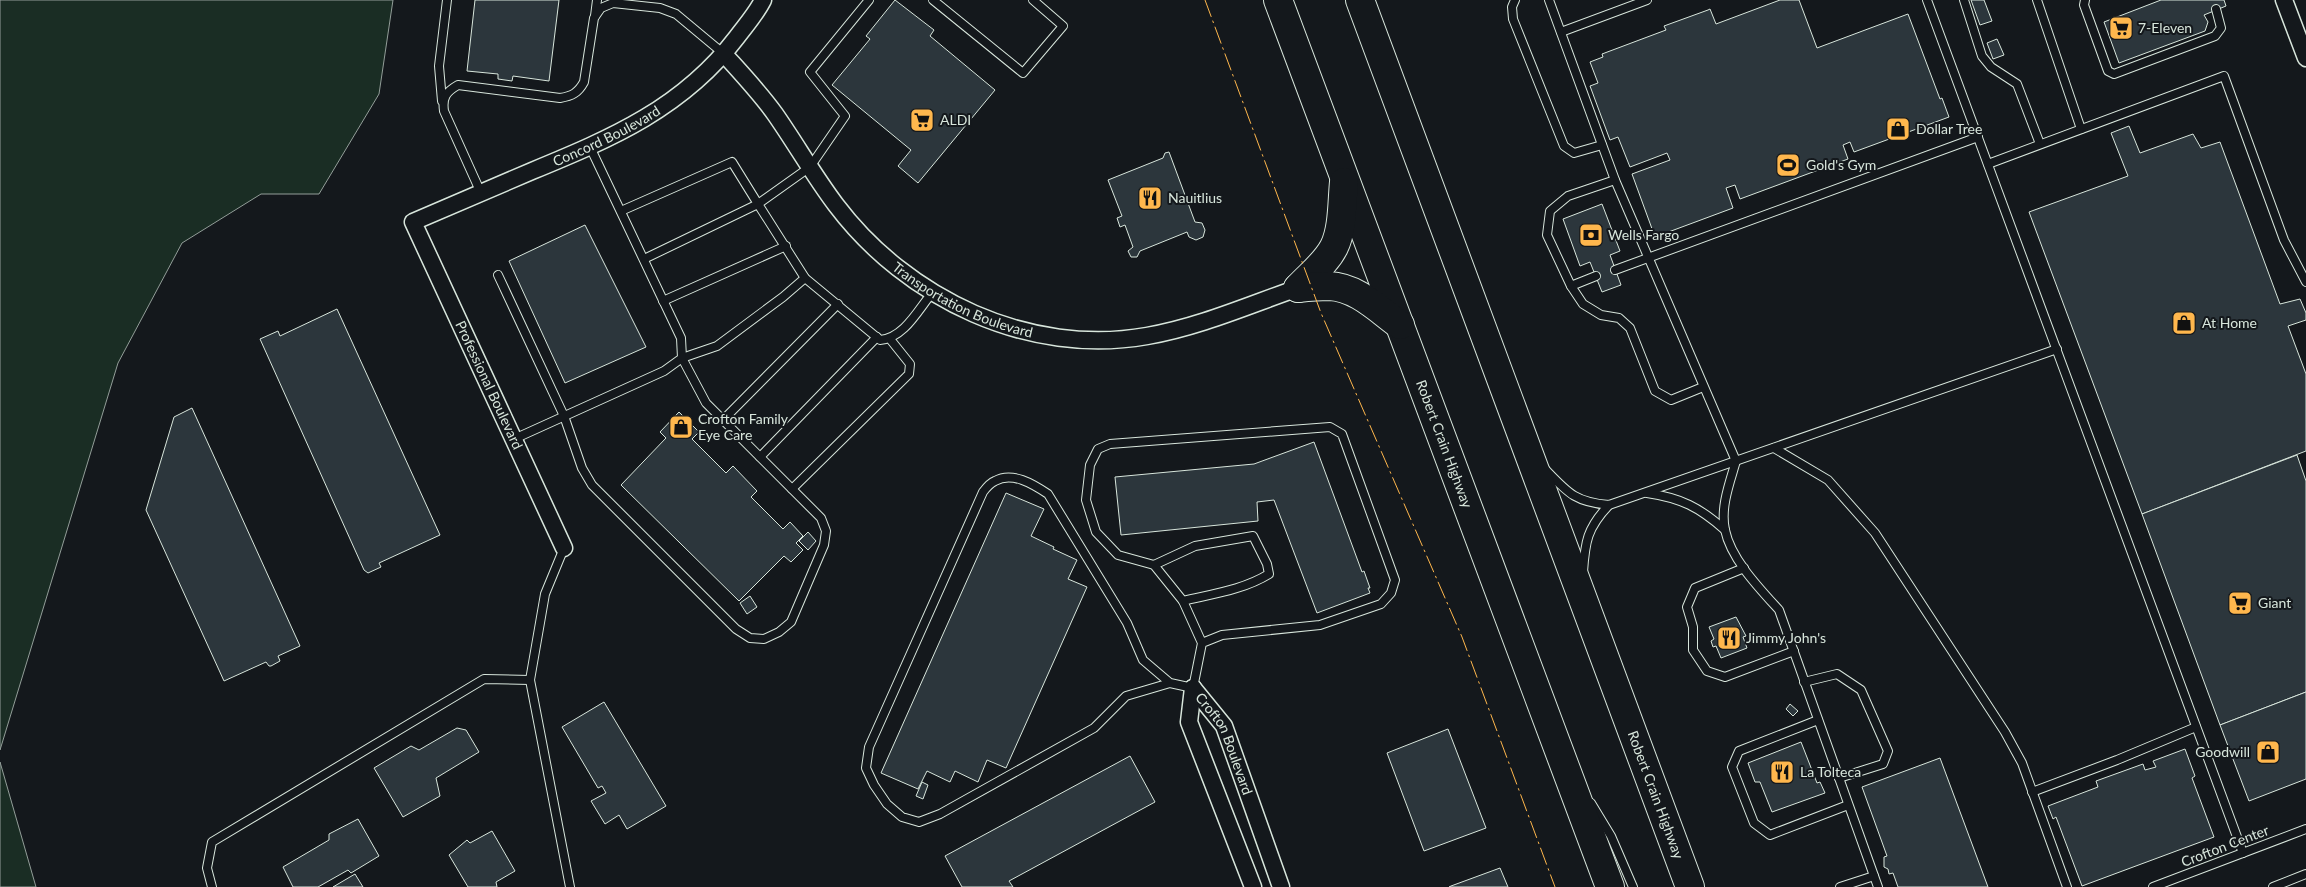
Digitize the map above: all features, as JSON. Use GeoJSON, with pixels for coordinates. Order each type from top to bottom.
{"type":"FeatureCollection","features":[{"type":"Feature","properties":{"kind":"highway","name":"Robert Crain Highway"},"geometry":{"type":"LineString","coordinates":[[1278,0],[1610,887]]}},
{"type":"Feature","properties":{"kind":"highway","name":"Robert Crain Highway"},"geometry":{"type":"LineString","coordinates":[[1362,3],[1690,887]]}},
{"type":"Feature","properties":{"kind":"highway"},"geometry":{"type":"LineString","coordinates":[[1298,288],[1326,259],[1334,246],[1338,232],[1345,176]]}},
{"type":"Feature","properties":{"kind":"highway"},"geometry":{"type":"LineString","coordinates":[[1298,288],[1330,286],[1344,288],[1357,293],[1400,325]]}},
{"type":"Feature","properties":{"kind":"street","name":"Concord Boulevard"},"geometry":{"type":"LineString","coordinates":[[413,222],[590,147],[656,112],[690,88],[724,54],[763,0]]}},
{"type":"Feature","properties":{"kind":"street"},"geometry":{"type":"LineString","coordinates":[[2284,0],[2306,58]]}},
{"type":"Feature","properties":{"kind":"street","name":"Transportation Boulevard"},"geometry":{"type":"LineString","coordinates":[[724,54],[769,106],[836,205],[860,234],[895,267],[932,292],[986,319],[1021,330],[1068,338],[1103,341],[1147,336],[1190,325],[1298,288]]}},
{"type":"Feature","properties":{"kind":"street","name":"Professional Boulevard"},"geometry":{"type":"LineString","coordinates":[[413,222],[564,548]]}},
{"type":"Feature","properties":{"kind":"street","name":"Crofton Boulevard"},"geometry":{"type":"LineString","coordinates":[[1193,688],[1189,722],[1253,887]]}},
{"type":"Feature","properties":{"kind":"street","name":"Crofton Boulevard"},"geometry":{"type":"LineString","coordinates":[[1193,688],[1224,726],[1281,887]]}},
{"type":"Feature","properties":{"kind":"lane"},"geometry":{"type":"LineString","coordinates":[[447,0],[439,66],[442,101],[444,111],[481,193]]}},
{"type":"Feature","properties":{"kind":"lane"},"geometry":{"type":"LineString","coordinates":[[442,101],[448,91],[458,85],[560,98],[571,96],[580,90],[584,82],[597,0]]}},
{"type":"Feature","properties":{"kind":"lane"},"geometry":{"type":"LineString","coordinates":[[644,259],[758,204],[810,167],[845,116],[810,72],[869,0]]}},
{"type":"Feature","properties":{"kind":"lane"},"geometry":{"type":"LineString","coordinates":[[933,0],[1023,74],[1063,26],[1033,0]]}},
{"type":"Feature","properties":{"kind":"lane"},"geometry":{"type":"LineString","coordinates":[[1515,0],[1512,7],[1513,19],[1564,146],[1574,153],[1602,146]]}},
{"type":"Feature","properties":{"kind":"lane"},"geometry":{"type":"LineString","coordinates":[[1549,0],[1615,180],[1736,461],[1728,488],[1725,530]]}},
{"type":"Feature","properties":{"kind":"lane"},"geometry":{"type":"LineString","coordinates":[[1561,32],[1647,0]]}},
{"type":"Feature","properties":{"kind":"lane"},"geometry":{"type":"LineString","coordinates":[[1927,0],[2243,853]]}},
{"type":"Feature","properties":{"kind":"lane"},"geometry":{"type":"LineString","coordinates":[[1964,0],[1982,56],[1991,67],[2018,84],[2040,144]]}},
{"type":"Feature","properties":{"kind":"lane"},"geometry":{"type":"LineString","coordinates":[[2037,0],[2081,129]]}},
{"type":"Feature","properties":{"kind":"lane"},"geometry":{"type":"LineString","coordinates":[[2085,0],[2084,5],[2108,71],[2114,74],[2215,36],[2222,28],[2216,9]]}},
{"type":"Feature","properties":{"kind":"lane"},"geometry":{"type":"LineString","coordinates":[[594,18],[601,8],[613,3],[660,8],[676,14],[724,54]]}},
{"type":"Feature","properties":{"kind":"lane"},"geometry":{"type":"LineString","coordinates":[[1988,164],[2224,76],[2284,240],[2306,282]]}},
{"type":"Feature","properties":{"kind":"lane"},"geometry":{"type":"LineString","coordinates":[[1615,270],[1978,137]]}},
{"type":"Feature","properties":{"kind":"lane"},"geometry":{"type":"LineString","coordinates":[[498,275],[564,416],[582,468],[592,485],[736,629],[750,638],[764,638],[779,632],[791,622],[824,545],[826,531],[821,518],[706,403],[682,358],[681,338],[590,147]]}},
{"type":"Feature","properties":{"kind":"lane"},"geometry":{"type":"LineString","coordinates":[[621,211],[732,162],[806,278],[880,340],[890,339],[902,331],[932,292]]}},
{"type":"Feature","properties":{"kind":"lane"},"geometry":{"type":"LineString","coordinates":[[1615,180],[1568,196],[1550,211],[1548,235],[1571,286],[1583,304],[1601,315],[1619,318],[1630,328],[1655,391],[1671,400],[1703,387]]}},
{"type":"Feature","properties":{"kind":"lane"},"geometry":{"type":"LineString","coordinates":[[663,301],[786,246]]}},
{"type":"Feature","properties":{"kind":"lane"},"geometry":{"type":"LineString","coordinates":[[1571,286],[1596,276]]}},
{"type":"Feature","properties":{"kind":"lane"},"geometry":{"type":"LineString","coordinates":[[514,439],[664,371],[682,358],[717,346],[806,278]]}},
{"type":"Feature","properties":{"kind":"lane"},"geometry":{"type":"LineString","coordinates":[[724,420],[838,304]]}},
{"type":"Feature","properties":{"kind":"lane"},"geometry":{"type":"LineString","coordinates":[[760,457],[877,337]]}},
{"type":"Feature","properties":{"kind":"lane"},"geometry":{"type":"LineString","coordinates":[[792,489],[909,374],[910,364],[890,339]]}},
{"type":"Feature","properties":{"kind":"lane"},"geometry":{"type":"LineString","coordinates":[[1527,449],[1565,490],[1576,498],[1590,504],[1610,505],[2056,349]]}},
{"type":"Feature","properties":{"kind":"lane"},"geometry":{"type":"LineString","coordinates":[[1170,683],[1126,696],[1094,728],[940,814],[919,822],[902,817],[887,804],[874,785],[866,768],[869,747],[873,738],[983,492],[994,481],[1010,476],[1033,484],[1048,494],[1127,623],[1143,660],[1170,683],[1193,688],[1202,643],[1183,601],[1154,565],[1118,555],[1096,532],[1086,500],[1090,465],[1098,449],[1110,444],[1330,427],[1342,434],[1394,580],[1391,593],[1382,604],[1320,625],[1222,635],[1202,643]]}},
{"type":"Feature","properties":{"kind":"lane"},"geometry":{"type":"LineString","coordinates":[[1774,448],[1828,480],[1875,532],[2005,732],[2022,763],[2067,887]]}},
{"type":"Feature","properties":{"kind":"lane"},"geometry":{"type":"LineString","coordinates":[[1644,492],[1672,496],[1709,516],[1725,530],[1744,568],[1779,610],[1878,887]]}},
{"type":"Feature","properties":{"kind":"lane"},"geometry":{"type":"LineString","coordinates":[[1582,595],[1586,542],[1598,517],[1610,505]]}},
{"type":"Feature","properties":{"kind":"lane"},"geometry":{"type":"LineString","coordinates":[[1154,565],[1195,546],[1253,536],[1267,564],[1269,574],[1232,590],[1183,601]]}},
{"type":"Feature","properties":{"kind":"lane"},"geometry":{"type":"LineString","coordinates":[[564,548],[545,594],[530,680],[570,887]]}},
{"type":"Feature","properties":{"kind":"lane"},"geometry":{"type":"LineString","coordinates":[[1744,568],[1695,588],[1687,607],[1693,627],[1693,650],[1707,671],[1726,677],[1794,651]]}},
{"type":"Feature","properties":{"kind":"lane"},"geometry":{"type":"LineString","coordinates":[[1804,682],[1837,674],[1861,690],[1888,751],[1883,764],[1839,778]]}},
{"type":"Feature","properties":{"kind":"lane"},"geometry":{"type":"LineString","coordinates":[[212,887],[206,868],[212,842],[484,679],[530,680]]}},
{"type":"Feature","properties":{"kind":"lane"},"geometry":{"type":"LineString","coordinates":[[1818,720],[1739,751],[1732,768],[1754,823],[1770,835],[1848,805]]}},
{"type":"Feature","properties":{"kind":"lane"},"geometry":{"type":"LineString","coordinates":[[2032,792],[2117,760],[2196,726]]}},
{"type":"Feature","properties":{"kind":"lane"},"geometry":{"type":"LineString","coordinates":[[1560,753],[1611,836],[1633,887]]}},
{"type":"Feature","properties":{"kind":"lane","name":"Crofton Center"},"geometry":{"type":"LineString","coordinates":[[2153,887],[2306,829]]}},
{"type":"Feature","properties":{"kind":"lane"},"geometry":{"type":"LineString","coordinates":[[2273,887],[2306,874]]}},
{"type":"Feature","properties":{"kind":"lane"},"geometry":{"type":"LineString","coordinates":[[1840,887],[1874,876]]}},
{"type":"Feature","properties":{"kind":"green space"},"geometry":{"type":"Polygon","coordinates":[[[0,0],[393,0],[379,94],[319,194],[261,194],[182,243],[118,363],[0,750],[0,0]]]}},
{"type":"Feature","properties":{"kind":"green space"},"geometry":{"type":"Polygon","coordinates":[[[0,762],[36,887],[0,887],[0,762]]]}},
{"type":"Feature","properties":{"kind":"building"},"geometry":{"type":"Polygon","coordinates":[[[475,0],[559,0],[549,81],[513,76],[512,81],[498,79],[498,74],[467,71],[475,0]]]}},
{"type":"Feature","properties":{"kind":"building","name":"ALDI"},"geometry":{"type":"Polygon","coordinates":[[[895,0],[934,30],[930,36],[995,90],[918,183],[898,166],[911,150],[832,85],[870,39],[866,36],[895,0]]]}},
{"type":"Feature","properties":{"kind":"building"},"geometry":{"type":"Polygon","coordinates":[[[1780,0],[1799,0],[1817,48],[1908,14],[1940,99],[1942,98],[1949,117],[1854,152],[1850,142],[1843,145],[1848,159],[1740,199],[1735,185],[1726,188],[1733,208],[1655,237],[1632,174],[1670,160],[1667,153],[1630,167],[1618,137],[1610,140],[1590,86],[1598,83],[1590,62],[1603,57],[1602,54],[1666,30],[1664,26],[1710,9],[1716,24],[1780,0]]]}},
{"type":"Feature","properties":{"kind":"building"},"geometry":{"type":"Polygon","coordinates":[[[1971,0],[1984,0],[1992,21],[1980,25],[1971,0]]]}},
{"type":"Feature","properties":{"kind":"building"},"geometry":{"type":"Polygon","coordinates":[[[2161,0],[2224,0],[2226,6],[2204,15],[2208,22],[2205,31],[2119,63],[2104,22],[2161,0]]]}},
{"type":"Feature","properties":{"kind":"building"},"geometry":{"type":"Polygon","coordinates":[[[1997,39],[2004,55],[1993,59],[1987,43],[1997,39]]]}},
{"type":"Feature","properties":{"kind":"building","name":"At Home"},"geometry":{"type":"Polygon","coordinates":[[[2129,126],[2140,153],[2193,134],[2201,148],[2220,142],[2280,304],[2300,299],[2306,313],[2306,320],[2288,326],[2306,374],[2306,451],[2142,514],[2029,212],[2128,176],[2111,133],[2129,126]]]}},
{"type":"Feature","properties":{"kind":"building","name":"Nauitlius"},"geometry":{"type":"Polygon","coordinates":[[[1169,152],[1195,222],[1202,223],[1205,230],[1203,237],[1196,240],[1189,237],[1187,232],[1140,251],[1137,257],[1131,257],[1128,251],[1133,247],[1125,225],[1120,227],[1117,218],[1122,216],[1108,180],[1163,158],[1165,153],[1169,152]]]}},
{"type":"Feature","properties":{"kind":"building","name":"Wells Fargo"},"geometry":{"type":"Polygon","coordinates":[[[1602,204],[1620,251],[1610,255],[1621,285],[1602,292],[1590,262],[1580,266],[1563,219],[1602,204]]]}},
{"type":"Feature","properties":{"kind":"building"},"geometry":{"type":"Polygon","coordinates":[[[585,225],[646,347],[565,383],[509,261],[585,225]]]}},
{"type":"Feature","properties":{"kind":"building"},"geometry":{"type":"Polygon","coordinates":[[[337,309],[440,535],[379,563],[381,567],[368,573],[364,570],[260,339],[278,331],[280,336],[337,309]]]}},
{"type":"Feature","properties":{"kind":"building"},"geometry":{"type":"Polygon","coordinates":[[[192,408],[300,646],[278,656],[280,661],[271,666],[266,662],[224,681],[146,510],[174,417],[192,408]]]}},
{"type":"Feature","properties":{"kind":"building"},"geometry":{"type":"Polygon","coordinates":[[[679,412],[699,432],[692,439],[726,473],[733,466],[757,491],[751,497],[783,529],[790,522],[803,536],[796,543],[803,550],[791,562],[784,556],[739,601],[621,485],[666,438],[660,432],[679,412]]]}},
{"type":"Feature","properties":{"kind":"building"},"geometry":{"type":"Polygon","coordinates":[[[1314,442],[1362,572],[1364,571],[1370,593],[1317,613],[1274,500],[1257,502],[1258,521],[1121,535],[1115,477],[1254,464],[1314,442]]]}},
{"type":"Feature","properties":{"kind":"building","name":"Giant"},"geometry":{"type":"Polygon","coordinates":[[[2297,455],[2306,481],[2306,692],[2220,725],[2142,514],[2297,455]]]}},
{"type":"Feature","properties":{"kind":"building"},"geometry":{"type":"Polygon","coordinates":[[[1006,493],[1044,509],[1031,536],[1077,560],[1068,579],[1087,587],[1006,768],[987,760],[978,782],[955,771],[950,782],[927,771],[918,789],[881,773],[1006,493]]]}},
{"type":"Feature","properties":{"kind":"building"},"geometry":{"type":"Polygon","coordinates":[[[808,532],[816,541],[808,550],[799,541],[808,532]]]}},
{"type":"Feature","properties":{"kind":"building"},"geometry":{"type":"Polygon","coordinates":[[[750,596],[757,607],[747,614],[740,603],[750,596]]]}},
{"type":"Feature","properties":{"kind":"building","name":"Jimmy John's"},"geometry":{"type":"Polygon","coordinates":[[[1736,617],[1746,636],[1743,637],[1747,648],[1721,658],[1716,646],[1713,647],[1711,641],[1714,639],[1709,627],[1736,617]]]}},
{"type":"Feature","properties":{"kind":"building","name":"Goodwill"},"geometry":{"type":"Polygon","coordinates":[[[2306,692],[2306,779],[2249,801],[2220,725],[2306,692]]]}},
{"type":"Feature","properties":{"kind":"building"},"geometry":{"type":"Polygon","coordinates":[[[604,702],[666,806],[627,829],[619,815],[605,824],[591,801],[606,793],[602,786],[598,788],[562,727],[604,702]]]}},
{"type":"Feature","properties":{"kind":"building"},"geometry":{"type":"Polygon","coordinates":[[[1790,704],[1798,711],[1793,716],[1786,709],[1790,704]]]}},
{"type":"Feature","properties":{"kind":"building"},"geometry":{"type":"Polygon","coordinates":[[[457,728],[466,730],[479,752],[436,778],[440,796],[403,817],[374,768],[411,746],[419,750],[457,728]]]}},
{"type":"Feature","properties":{"kind":"building"},"geometry":{"type":"Polygon","coordinates":[[[1448,729],[1486,828],[1424,851],[1387,753],[1448,729]]]}},
{"type":"Feature","properties":{"kind":"building","name":"La Tolteca"},"geometry":{"type":"Polygon","coordinates":[[[1801,742],[1817,783],[1820,782],[1825,793],[1772,812],[1760,782],[1755,782],[1748,763],[1801,742]]]}},
{"type":"Feature","properties":{"kind":"building"},"geometry":{"type":"Polygon","coordinates":[[[2185,749],[2195,776],[2192,778],[2214,837],[2082,886],[2056,817],[2053,819],[2048,806],[2098,787],[2096,781],[2143,764],[2145,770],[2156,767],[2153,761],[2185,749]]]}},
{"type":"Feature","properties":{"kind":"building"},"geometry":{"type":"Polygon","coordinates":[[[1130,756],[1155,802],[1009,881],[1013,887],[962,887],[945,856],[1130,756]]]}},
{"type":"Feature","properties":{"kind":"building"},"geometry":{"type":"Polygon","coordinates":[[[1940,758],[1988,887],[1898,887],[1893,873],[1889,874],[1888,869],[1884,867],[1884,857],[1887,856],[1862,787],[1940,758]]]}},
{"type":"Feature","properties":{"kind":"building"},"geometry":{"type":"Polygon","coordinates":[[[922,782],[928,785],[923,799],[916,796],[922,782]]]}},
{"type":"Feature","properties":{"kind":"building"},"geometry":{"type":"Polygon","coordinates":[[[358,819],[379,856],[351,873],[348,870],[318,887],[293,887],[283,867],[329,840],[329,834],[358,819]]]}},
{"type":"Feature","properties":{"kind":"building"},"geometry":{"type":"Polygon","coordinates":[[[492,831],[515,871],[496,882],[497,887],[468,887],[449,855],[467,840],[470,843],[492,831]]]}},
{"type":"Feature","properties":{"kind":"building"},"geometry":{"type":"Polygon","coordinates":[[[1500,868],[1508,887],[1449,887],[1451,886],[1500,868]]]}},
{"type":"Feature","properties":{"kind":"building"},"geometry":{"type":"Polygon","coordinates":[[[355,874],[363,887],[333,887],[355,874]]]}},
{"type":"Feature","properties":{"kind":"power"},"geometry":{"type":"LineString","coordinates":[[1205,0],[1321,313],[1462,637],[1555,887]]}},
{"type":"Feature","properties":{"kind":"place","name":"7-Eleven"},"geometry":{"type":"Point","coordinates":[2121,28]}},
{"type":"Feature","properties":{"kind":"place","name":"ALDI"},"geometry":{"type":"Point","coordinates":[922,120]}},
{"type":"Feature","properties":{"kind":"place","name":"Dollar Tree"},"geometry":{"type":"Point","coordinates":[1898,129]}},
{"type":"Feature","properties":{"kind":"place","name":"Gold's Gym"},"geometry":{"type":"Point","coordinates":[1788,165]}},
{"type":"Feature","properties":{"kind":"place","name":"Nauitlius"},"geometry":{"type":"Point","coordinates":[1150,198]}},
{"type":"Feature","properties":{"kind":"place","name":"Wells Fargo"},"geometry":{"type":"Point","coordinates":[1591,235]}},
{"type":"Feature","properties":{"kind":"place","name":"At Home"},"geometry":{"type":"Point","coordinates":[2184,323]}},
{"type":"Feature","properties":{"kind":"place","name":"Crofton Family Eye Care"},"geometry":{"type":"Point","coordinates":[681,427]}},
{"type":"Feature","properties":{"kind":"place","name":"Giant"},"geometry":{"type":"Point","coordinates":[2240,603]}},
{"type":"Feature","properties":{"kind":"place","name":"Jimmy John's"},"geometry":{"type":"Point","coordinates":[1729,638]}},
{"type":"Feature","properties":{"kind":"place","name":"Goodwill"},"geometry":{"type":"Point","coordinates":[2268,752]}},
{"type":"Feature","properties":{"kind":"place","name":"La Tolteca"},"geometry":{"type":"Point","coordinates":[1782,772]}}]}
